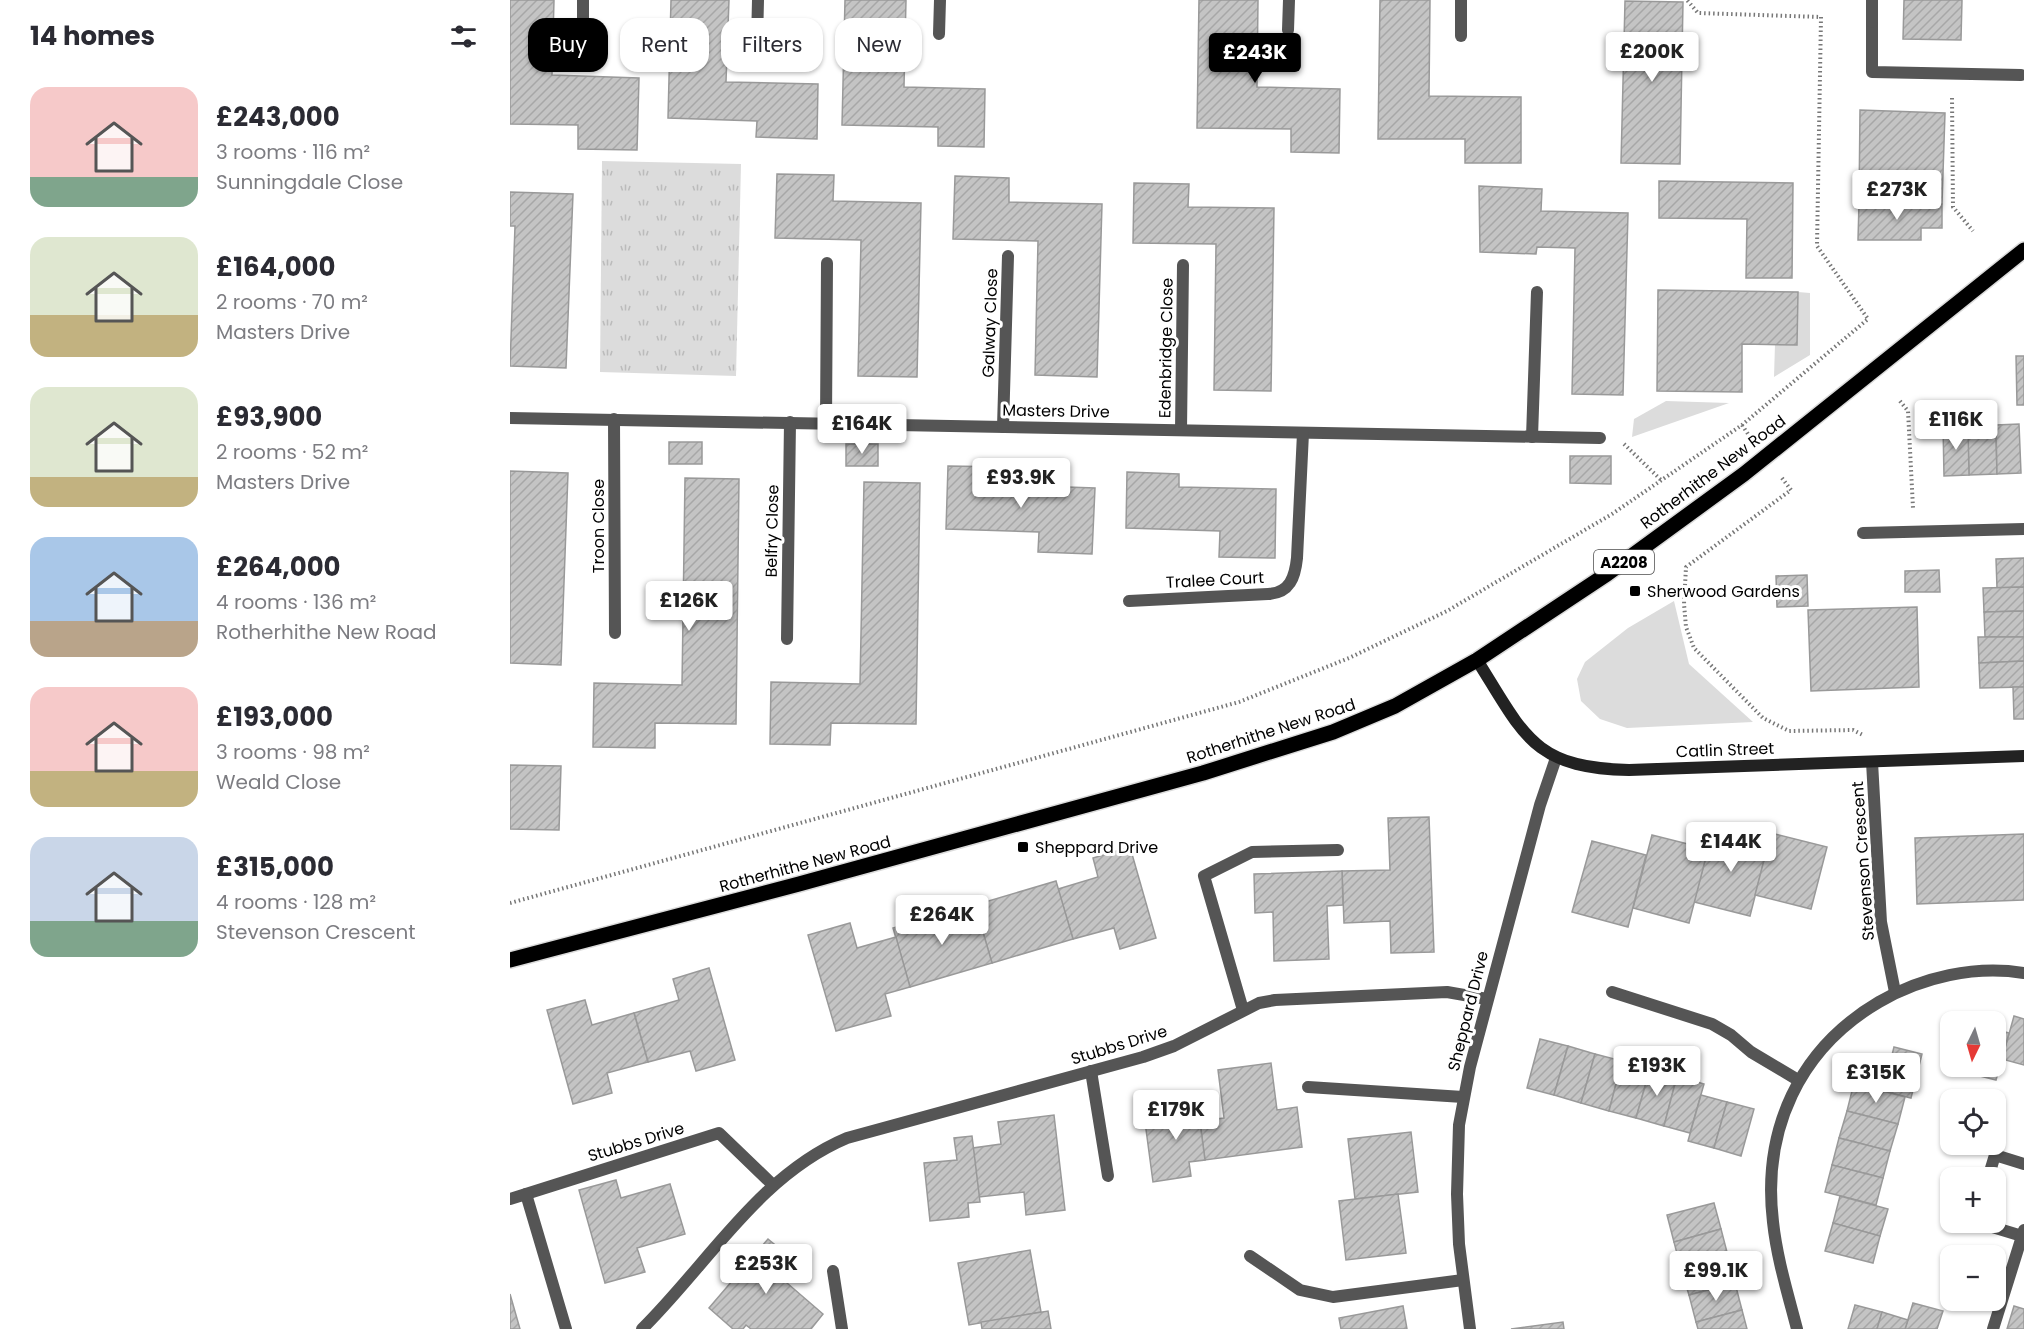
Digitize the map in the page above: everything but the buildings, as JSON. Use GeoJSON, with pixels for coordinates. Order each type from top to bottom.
{"type":"FeatureCollection","features":[{"type":"Feature","properties":{"kind":"main road","name":"Rotherhithe New Road"},"geometry":{"type":"LineString","coordinates":[[510,960],[799,884],[1298,744],[1386,711],[1478,660],[1607,574],[1744,474],[2024,250]]}},
{"type":"Feature","properties":{"kind":"main road","name":"Catlin Street"},"geometry":{"type":"LineString","coordinates":[[1478,660],[1522,731],[1536,745],[1556,758],[1577,766],[1629,770],[2024,756]]}},
{"type":"Feature","properties":{"kind":"street"},"geometry":{"type":"LineString","coordinates":[[583,18],[584,0]]}},
{"type":"Feature","properties":{"kind":"street"},"geometry":{"type":"LineString","coordinates":[[758,0],[758,18]]}},
{"type":"Feature","properties":{"kind":"street"},"geometry":{"type":"LineString","coordinates":[[939,34],[940,0]]}},
{"type":"Feature","properties":{"kind":"street"},"geometry":{"type":"LineString","coordinates":[[1288,30],[1289,0]]}},
{"type":"Feature","properties":{"kind":"street"},"geometry":{"type":"LineString","coordinates":[[1461,0],[1461,36]]}},
{"type":"Feature","properties":{"kind":"street"},"geometry":{"type":"LineString","coordinates":[[1872,0],[1872,72],[2021,75]]}},
{"type":"Feature","properties":{"kind":"street","name":"Galway Close"},"geometry":{"type":"LineString","coordinates":[[1003,427],[1008,256]]}},
{"type":"Feature","properties":{"kind":"street"},"geometry":{"type":"LineString","coordinates":[[826,423],[827,263]]}},
{"type":"Feature","properties":{"kind":"street","name":"Edenbridge Close"},"geometry":{"type":"LineString","coordinates":[[1181,430],[1183,265]]}},
{"type":"Feature","properties":{"kind":"street"},"geometry":{"type":"LineString","coordinates":[[1532,436],[1537,292]]}},
{"type":"Feature","properties":{"kind":"street","name":"Masters Drive"},"geometry":{"type":"LineString","coordinates":[[510,418],[1600,438]]}},
{"type":"Feature","properties":{"kind":"street","name":"Troon Close"},"geometry":{"type":"LineString","coordinates":[[614,419],[615,633]]}},
{"type":"Feature","properties":{"kind":"street","name":"Belfry Close"},"geometry":{"type":"LineString","coordinates":[[787,639],[790,422]]}},
{"type":"Feature","properties":{"kind":"street","name":"Tralee Court"},"geometry":{"type":"LineString","coordinates":[[1129,601],[1268,594],[1284,590],[1294,576],[1297,558],[1303,433]]}},
{"type":"Feature","properties":{"kind":"street"},"geometry":{"type":"LineString","coordinates":[[1863,532],[2024,529]]}},
{"type":"Feature","properties":{"kind":"street","name":"Sheppard Drive"},"geometry":{"type":"LineString","coordinates":[[1470,1329],[1463,1280],[1457,1184],[1463,1097],[1540,805],[1556,758]]}},
{"type":"Feature","properties":{"kind":"street","name":"Stevenson Crescent"},"geometry":{"type":"LineString","coordinates":[[1872,762],[1881,922],[1895,992]]}},
{"type":"Feature","properties":{"kind":"street"},"geometry":{"type":"LineString","coordinates":[[1243,1010],[1204,876],[1252,852],[1338,850]]}},
{"type":"Feature","properties":{"kind":"street"},"geometry":{"type":"LineString","coordinates":[[1797,1329],[1776,1245],[1771,1197],[1778,1139],[1785,1111],[1798,1080],[1817,1053],[1854,1017],[1895,992],[1956,974],[1986,970],[2024,973]]}},
{"type":"Feature","properties":{"kind":"street","name":"Stubbs Drive"},"geometry":{"type":"LineString","coordinates":[[642,1329],[773,1185],[809,1156],[847,1138],[1174,1046],[1259,1003],[1294,997],[1447,992],[1487,999]]}},
{"type":"Feature","properties":{"kind":"street"},"geometry":{"type":"LineString","coordinates":[[1612,992],[1712,1024],[1731,1035],[1751,1052],[1798,1080]]}},
{"type":"Feature","properties":{"kind":"street"},"geometry":{"type":"LineString","coordinates":[[1091,1071],[1108,1176]]}},
{"type":"Feature","properties":{"kind":"street"},"geometry":{"type":"LineString","coordinates":[[1308,1087],[1463,1097]]}},
{"type":"Feature","properties":{"kind":"street","name":"Stubbs Drive"},"geometry":{"type":"LineString","coordinates":[[510,1199],[719,1133],[773,1185]]}},
{"type":"Feature","properties":{"kind":"street"},"geometry":{"type":"LineString","coordinates":[[1991,1167],[1995,1155],[2024,1164]]}},
{"type":"Feature","properties":{"kind":"street"},"geometry":{"type":"LineString","coordinates":[[526,1194],[566,1329]]}},
{"type":"Feature","properties":{"kind":"street"},"geometry":{"type":"LineString","coordinates":[[1993,1329],[2023,1233],[2006,1229]]}},
{"type":"Feature","properties":{"kind":"street"},"geometry":{"type":"LineString","coordinates":[[1250,1256],[1300,1290],[1334,1297],[1463,1280]]}},
{"type":"Feature","properties":{"kind":"street"},"geometry":{"type":"LineString","coordinates":[[833,1270],[842,1329]]}},
{"type":"Feature","properties":{"kind":"path","name":"Rotherhithe New Road"},"geometry":{"type":"LineString","coordinates":[[510,903],[1239,702],[1349,658],[1447,611],[1612,514],[1742,425],[1868,319],[1817,246],[1821,17],[1698,13],[1687,0]]}},
{"type":"Feature","properties":{"kind":"path"},"geometry":{"type":"LineString","coordinates":[[1952,73],[1953,207],[1973,231]]}},
{"type":"Feature","properties":{"kind":"path"},"geometry":{"type":"LineString","coordinates":[[1900,400],[1908,411],[1914,531]]}},
{"type":"Feature","properties":{"kind":"path"},"geometry":{"type":"LineString","coordinates":[[1742,425],[1749,435]]}},
{"type":"Feature","properties":{"kind":"path"},"geometry":{"type":"LineString","coordinates":[[1600,438],[1624,443],[1662,481]]}},
{"type":"Feature","properties":{"kind":"path"},"geometry":{"type":"LineString","coordinates":[[1783,480],[1791,490],[1686,567],[1684,604],[1686,627],[1694,648],[1763,718],[1789,731],[1853,730],[1870,740],[1872,762]]}},
{"type":"Feature","properties":{"kind":"green space"},"geometry":{"type":"Polygon","coordinates":[[[602,161],[741,164],[736,376],[600,372],[602,161]]]}},
{"type":"Feature","properties":{"kind":"green space"},"geometry":{"type":"Polygon","coordinates":[[[1798,292],[1810,293],[1810,355],[1774,377],[1775,344],[1797,344],[1798,292]]]}},
{"type":"Feature","properties":{"kind":"green space"},"geometry":{"type":"Polygon","coordinates":[[[1666,401],[1729,403],[1632,437],[1634,419],[1666,401]]]}},
{"type":"Feature","properties":{"kind":"green space"},"geometry":{"type":"Polygon","coordinates":[[[1674,601],[1689,664],[1753,722],[1627,728],[1600,719],[1581,701],[1577,679],[1585,662],[1628,628],[1674,601]]]}},
{"type":"Feature","properties":{"kind":"place","name":"Sherwood Gardens"},"geometry":{"type":"Point","coordinates":[1635,591]}},
{"type":"Feature","properties":{"kind":"place","name":"Sheppard Drive"},"geometry":{"type":"Point","coordinates":[1023,847]}}]}
